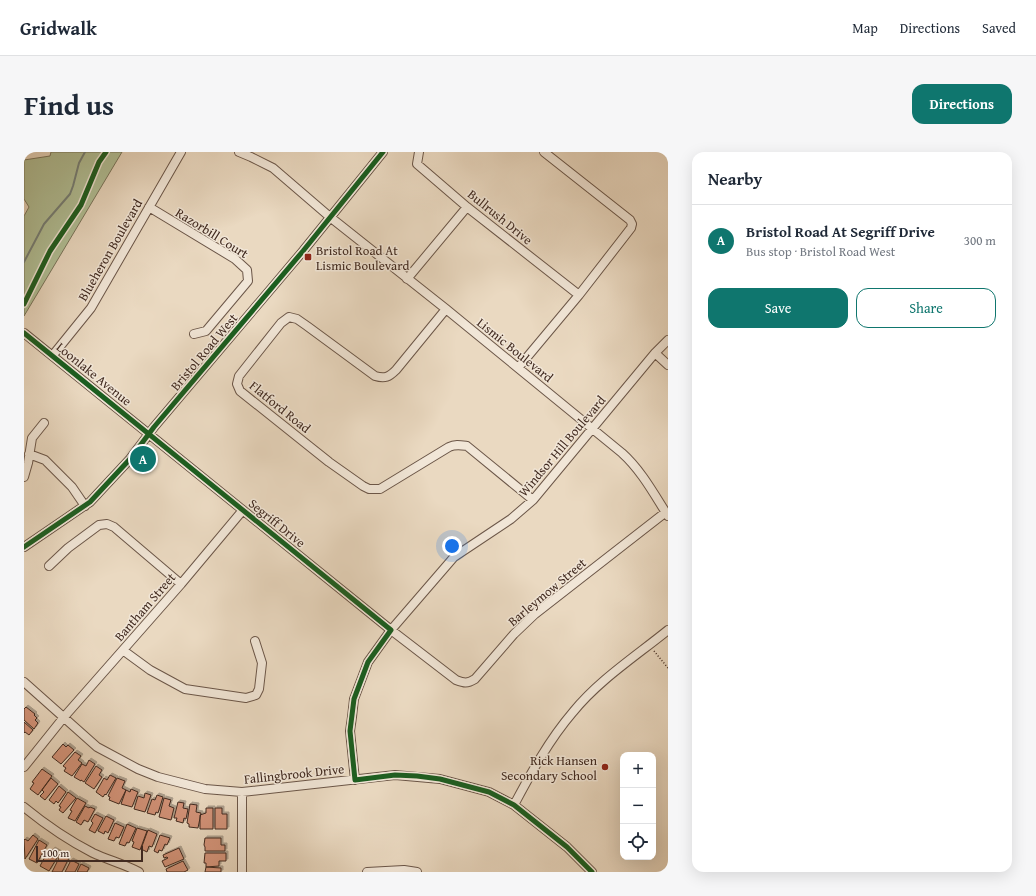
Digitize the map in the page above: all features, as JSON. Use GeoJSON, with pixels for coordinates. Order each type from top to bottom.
{"type":"FeatureCollection","features":[{"type":"Feature","properties":{"kind":"street","name":"Blueheron Boulevard"},"geometry":{"type":"LineString","coordinates":[[53,355],[91,308],[181,152]]}},
{"type":"Feature","properties":{"kind":"street","name":"Lismic Boulevard"},"geometry":{"type":"LineString","coordinates":[[239,152],[273,168],[330,217],[446,309],[630,460],[667,514]]}},
{"type":"Feature","properties":{"kind":"street","name":"Bristol Road West"},"geometry":{"type":"LineString","coordinates":[[24,546],[90,502],[130,459],[149,434],[383,152]]}},
{"type":"Feature","properties":{"kind":"street","name":"Bullrush Drive"},"geometry":{"type":"LineString","coordinates":[[419,152],[417,164],[467,207],[579,295]]}},
{"type":"Feature","properties":{"kind":"street"},"geometry":{"type":"LineString","coordinates":[[518,368],[579,295],[631,228],[632,224],[630,220],[544,152]]}},
{"type":"Feature","properties":{"kind":"street","name":"Razorbill Court"},"geometry":{"type":"LineString","coordinates":[[149,207],[235,260],[247,270],[248,281],[206,331],[194,334]]}},
{"type":"Feature","properties":{"kind":"street"},"geometry":{"type":"LineString","coordinates":[[408,279],[467,207]]}},
{"type":"Feature","properties":{"kind":"street","name":"Flatford Road"},"geometry":{"type":"LineString","coordinates":[[446,309],[396,370],[391,375],[384,378],[375,376],[297,319],[289,317],[281,323],[239,376],[237,384],[240,391],[329,462],[369,489],[380,489],[449,447],[460,445],[467,446],[533,500]]}},
{"type":"Feature","properties":{"kind":"street","name":"Loonlake Avenue"},"geometry":{"type":"LineString","coordinates":[[24,332],[149,434]]}},
{"type":"Feature","properties":{"kind":"street","name":"Windsor Hill Boulevard"},"geometry":{"type":"LineString","coordinates":[[355,780],[350,732],[354,700],[368,662],[391,630],[454,557],[515,516],[533,500],[655,353],[668,340]]}},
{"type":"Feature","properties":{"kind":"street"},"geometry":{"type":"LineString","coordinates":[[655,353],[668,365]]}},
{"type":"Feature","properties":{"kind":"street"},"geometry":{"type":"LineString","coordinates":[[24,477],[32,438],[44,423]]}},
{"type":"Feature","properties":{"kind":"street","name":"Segriff Drive"},"geometry":{"type":"LineString","coordinates":[[149,434],[391,630]]}},
{"type":"Feature","properties":{"kind":"street"},"geometry":{"type":"LineString","coordinates":[[29,454],[45,460],[72,487],[85,506]]}},
{"type":"Feature","properties":{"kind":"street","name":"Bantham Street"},"geometry":{"type":"LineString","coordinates":[[24,767],[64,717],[124,651],[243,510]]}},
{"type":"Feature","properties":{"kind":"street","name":"Barleymow Street"},"geometry":{"type":"LineString","coordinates":[[391,630],[456,680],[463,683],[468,683],[475,679],[514,634],[535,614],[667,514]]}},
{"type":"Feature","properties":{"kind":"street"},"geometry":{"type":"LineString","coordinates":[[49,566],[68,548],[99,525],[107,524],[114,527],[181,584]]}},
{"type":"Feature","properties":{"kind":"street"},"geometry":{"type":"LineString","coordinates":[[514,805],[549,743],[573,711],[601,683],[668,630]]}},
{"type":"Feature","properties":{"kind":"street"},"geometry":{"type":"LineString","coordinates":[[124,651],[150,670],[185,689],[246,698],[256,695],[259,690],[262,663],[255,641]]}},
{"type":"Feature","properties":{"kind":"street","name":"Fallingbrook Drive"},"geometry":{"type":"LineString","coordinates":[[24,682],[97,747],[138,769],[158,777],[205,789],[242,792],[395,775],[440,779],[489,792],[514,805],[567,847],[592,872]]}},
{"type":"Feature","properties":{"kind":"street"},"geometry":{"type":"LineString","coordinates":[[242,792],[242,872]]}},
{"type":"Feature","properties":{"kind":"street"},"geometry":{"type":"LineString","coordinates":[[24,807],[61,835],[76,844],[139,872]]}},
{"type":"Feature","properties":{"kind":"street"},"geometry":{"type":"LineString","coordinates":[[367,872],[404,870],[417,872]]}},
{"type":"Feature","properties":{"kind":"path"},"geometry":{"type":"LineString","coordinates":[[649,645],[668,668]]}},
{"type":"Feature","properties":{"kind":"green space"},"geometry":{"type":"Polygon","coordinates":[[[51,152],[122,152],[24,316],[24,216],[29,207],[24,199],[24,160],[50,156],[51,152]]]}},
{"type":"Feature","properties":{"kind":"building"},"geometry":{"type":"Polygon","coordinates":[[[26,707],[35,714],[34,715],[37,718],[35,720],[38,723],[34,729],[24,720],[24,709],[26,707]]]}},
{"type":"Feature","properties":{"kind":"building"},"geometry":{"type":"Polygon","coordinates":[[[24,722],[33,730],[29,735],[25,732],[24,733],[24,722]]]}},
{"type":"Feature","properties":{"kind":"building"},"geometry":{"type":"Polygon","coordinates":[[[63,744],[66,747],[68,745],[74,750],[61,764],[52,757],[63,744]]]}},
{"type":"Feature","properties":{"kind":"building"},"geometry":{"type":"Polygon","coordinates":[[[75,752],[81,756],[78,760],[82,763],[72,776],[64,771],[66,768],[63,766],[75,752]]]}},
{"type":"Feature","properties":{"kind":"building"},"geometry":{"type":"Polygon","coordinates":[[[89,760],[95,764],[84,782],[74,777],[82,764],[86,766],[89,760]]]}},
{"type":"Feature","properties":{"kind":"building"},"geometry":{"type":"Polygon","coordinates":[[[96,766],[102,770],[99,775],[102,777],[94,789],[85,783],[96,766]]]}},
{"type":"Feature","properties":{"kind":"building"},"geometry":{"type":"Polygon","coordinates":[[[42,769],[52,776],[38,795],[30,789],[34,783],[32,782],[42,769]]]}},
{"type":"Feature","properties":{"kind":"building"},"geometry":{"type":"Polygon","coordinates":[[[110,775],[116,778],[106,795],[105,794],[103,797],[96,792],[104,778],[107,780],[110,775]]]}},
{"type":"Feature","properties":{"kind":"building"},"geometry":{"type":"Polygon","coordinates":[[[51,778],[58,784],[45,800],[40,796],[44,792],[42,790],[51,778]]]}},
{"type":"Feature","properties":{"kind":"building"},"geometry":{"type":"Polygon","coordinates":[[[117,778],[125,781],[122,788],[126,790],[119,804],[109,800],[110,797],[108,796],[117,778]]]}},
{"type":"Feature","properties":{"kind":"building"},"geometry":{"type":"Polygon","coordinates":[[[59,786],[66,792],[58,803],[56,801],[54,804],[49,800],[59,786]]]}},
{"type":"Feature","properties":{"kind":"building"},"geometry":{"type":"Polygon","coordinates":[[[131,789],[138,792],[132,807],[121,804],[126,790],[130,792],[131,789]]]}},
{"type":"Feature","properties":{"kind":"building"},"geometry":{"type":"Polygon","coordinates":[[[68,792],[76,798],[63,813],[59,810],[61,807],[59,806],[68,792]]]}},
{"type":"Feature","properties":{"kind":"building"},"geometry":{"type":"Polygon","coordinates":[[[145,793],[151,795],[145,812],[134,809],[138,796],[144,798],[145,793]]]}},
{"type":"Feature","properties":{"kind":"building"},"geometry":{"type":"Polygon","coordinates":[[[157,795],[163,797],[158,813],[156,812],[155,815],[147,813],[152,799],[155,800],[157,795]]]}},
{"type":"Feature","properties":{"kind":"building"},"geometry":{"type":"Polygon","coordinates":[[[77,798],[86,803],[75,821],[68,818],[72,811],[70,810],[77,798]]]}},
{"type":"Feature","properties":{"kind":"building"},"geometry":{"type":"Polygon","coordinates":[[[164,798],[171,800],[169,806],[174,808],[171,820],[159,817],[164,798]]]}},
{"type":"Feature","properties":{"kind":"building"},"geometry":{"type":"Polygon","coordinates":[[[178,802],[184,803],[183,808],[188,809],[186,819],[184,818],[183,823],[176,821],[177,818],[174,818],[178,802]]]}},
{"type":"Feature","properties":{"kind":"building"},"geometry":{"type":"Polygon","coordinates":[[[190,804],[197,805],[196,812],[201,813],[198,828],[189,827],[189,824],[187,823],[190,804]]]}},
{"type":"Feature","properties":{"kind":"building"},"geometry":{"type":"Polygon","coordinates":[[[85,806],[95,809],[88,822],[84,820],[81,825],[76,822],[85,806]]]}},
{"type":"Feature","properties":{"kind":"building"},"geometry":{"type":"Polygon","coordinates":[[[206,808],[213,808],[213,829],[200,829],[200,815],[206,813],[206,808]]]}},
{"type":"Feature","properties":{"kind":"building"},"geometry":{"type":"Polygon","coordinates":[[[215,808],[222,808],[222,814],[227,814],[227,829],[215,829],[215,808]]]}},
{"type":"Feature","properties":{"kind":"building"},"geometry":{"type":"Polygon","coordinates":[[[95,814],[103,818],[95,833],[89,830],[93,823],[91,821],[95,814]]]}},
{"type":"Feature","properties":{"kind":"building"},"geometry":{"type":"Polygon","coordinates":[[[106,816],[114,820],[108,833],[105,831],[104,834],[98,831],[106,816]]]}},
{"type":"Feature","properties":{"kind":"building"},"geometry":{"type":"Polygon","coordinates":[[[115,823],[124,827],[119,838],[116,837],[114,841],[108,839],[115,823]]]}},
{"type":"Feature","properties":{"kind":"building"},"geometry":{"type":"Polygon","coordinates":[[[127,824],[136,828],[129,843],[127,842],[125,846],[119,844],[127,824]]]}},
{"type":"Feature","properties":{"kind":"building"},"geometry":{"type":"Polygon","coordinates":[[[137,828],[147,831],[140,850],[132,847],[134,842],[132,841],[137,828]]]}},
{"type":"Feature","properties":{"kind":"building"},"geometry":{"type":"Polygon","coordinates":[[[148,830],[157,834],[152,847],[149,846],[147,852],[141,849],[148,830]]]}},
{"type":"Feature","properties":{"kind":"building"},"geometry":{"type":"Polygon","coordinates":[[[33,835],[38,839],[25,859],[24,840],[25,839],[28,841],[33,835]]]}},
{"type":"Feature","properties":{"kind":"building"},"geometry":{"type":"Polygon","coordinates":[[[160,835],[170,838],[167,845],[165,844],[162,851],[159,850],[158,853],[154,851],[160,835]]]}},
{"type":"Feature","properties":{"kind":"building"},"geometry":{"type":"Polygon","coordinates":[[[205,838],[221,838],[221,845],[225,845],[225,851],[205,851],[205,838]]]}},
{"type":"Feature","properties":{"kind":"building"},"geometry":{"type":"Polygon","coordinates":[[[39,840],[47,845],[37,863],[29,859],[39,840]]]}},
{"type":"Feature","properties":{"kind":"building"},"geometry":{"type":"Polygon","coordinates":[[[179,848],[184,859],[165,867],[162,861],[168,858],[164,858],[163,855],[179,848]]]}},
{"type":"Feature","properties":{"kind":"building"},"geometry":{"type":"Polygon","coordinates":[[[53,849],[60,853],[49,871],[40,866],[48,851],[51,853],[53,849]]]}},
{"type":"Feature","properties":{"kind":"building"},"geometry":{"type":"Polygon","coordinates":[[[205,853],[226,853],[226,861],[219,861],[219,866],[206,867],[206,863],[204,863],[205,853]]]}},
{"type":"Feature","properties":{"kind":"building"},"geometry":{"type":"Polygon","coordinates":[[[61,854],[69,858],[62,872],[52,872],[61,854]]]}},
{"type":"Feature","properties":{"kind":"building"},"geometry":{"type":"Polygon","coordinates":[[[71,860],[79,864],[75,872],[65,872],[71,860]]]}},
{"type":"Feature","properties":{"kind":"building"},"geometry":{"type":"Polygon","coordinates":[[[183,861],[188,870],[184,872],[167,872],[166,869],[183,861]]]}},
{"type":"Feature","properties":{"kind":"building"},"geometry":{"type":"Polygon","coordinates":[[[81,864],[89,868],[87,872],[77,872],[81,864]]]}},
{"type":"Feature","properties":{"kind":"building"},"geometry":{"type":"Polygon","coordinates":[[[206,867],[221,868],[221,872],[205,872],[206,867]]]}},
{"type":"Feature","properties":{"kind":"waterway"},"geometry":{"type":"LineString","coordinates":[[24,262],[44,224],[70,194],[79,163],[85,152]]}},
{"type":"Feature","properties":{"kind":"cycle path"},"geometry":{"type":"LineString","coordinates":[[24,304],[50,251],[81,205],[99,162],[106,152]]}},
{"type":"Feature","properties":{"kind":"cycle path"},"geometry":{"type":"LineString","coordinates":[[24,547],[90,502],[130,459],[154,427],[303,251],[383,152]]}},
{"type":"Feature","properties":{"kind":"cycle path"},"geometry":{"type":"LineString","coordinates":[[24,333],[391,630],[368,662],[354,699],[350,731],[355,780],[395,775],[417,776],[440,779],[489,792],[514,805],[567,847],[592,872]]}},
{"type":"Feature","properties":{"kind":"place","name":"Bristol Road At Lismic Boulevard"},"geometry":{"type":"Point","coordinates":[308,257]}},
{"type":"Feature","properties":{"kind":"place","name":"Bristol Road At Segriff Drive"},"geometry":{"type":"Point","coordinates":[143,459]}},
{"type":"Feature","properties":{"kind":"place","name":"Rick Hansen Secondary School"},"geometry":{"type":"Point","coordinates":[605,767]}}]}
